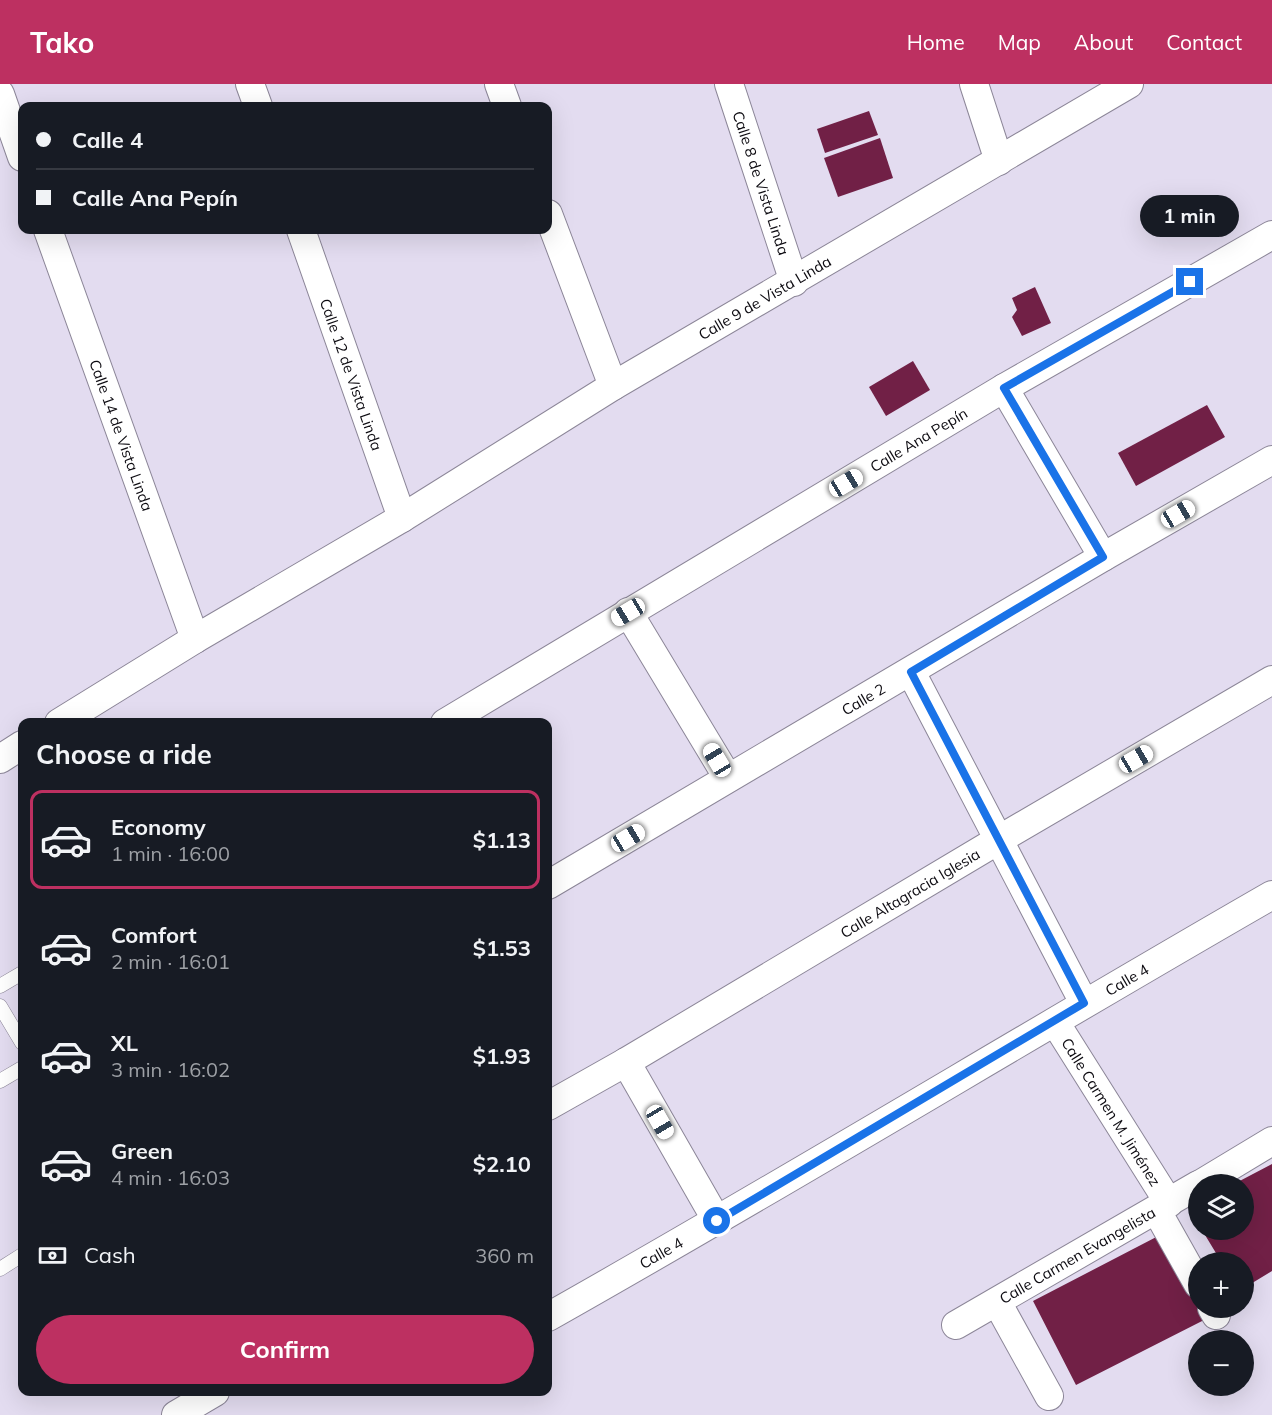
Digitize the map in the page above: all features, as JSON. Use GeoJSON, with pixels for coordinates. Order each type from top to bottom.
{"type":"FeatureCollection","features":[{"type":"Feature","properties":{"kind":"street"},"geometry":{"type":"LineString","coordinates":[[250,84],[257,102]]}},
{"type":"Feature","properties":{"kind":"street"},"geometry":{"type":"LineString","coordinates":[[499,84],[506,102]]}},
{"type":"Feature","properties":{"kind":"street","name":"Calle 8 de Vista Linda"},"geometry":{"type":"LineString","coordinates":[[729,84],[794,282]]}},
{"type":"Feature","properties":{"kind":"street"},"geometry":{"type":"LineString","coordinates":[[974,84],[999,161]]}},
{"type":"Feature","properties":{"kind":"street","name":"Calle 9 de Vista Linda"},"geometry":{"type":"LineString","coordinates":[[67,718],[195,639],[402,518],[612,386],[794,282],[1129,84]]}},
{"type":"Feature","properties":{"kind":"street"},"geometry":{"type":"LineString","coordinates":[[0,94],[18,146]]}},
{"type":"Feature","properties":{"kind":"street"},"geometry":{"type":"LineString","coordinates":[[552,225],[612,386]]}},
{"type":"Feature","properties":{"kind":"street","name":"Calle 14 de Vista Linda"},"geometry":{"type":"LineString","coordinates":[[49,234],[195,639]]}},
{"type":"Feature","properties":{"kind":"street","name":"Calle 12 de Vista Linda"},"geometry":{"type":"LineString","coordinates":[[302,234],[402,518]]}},
{"type":"Feature","properties":{"kind":"street","name":"Calle Ana Pepín"},"geometry":{"type":"LineString","coordinates":[[453,718],[1004,388],[1272,235]]}},
{"type":"Feature","properties":{"kind":"street"},"geometry":{"type":"LineString","coordinates":[[1004,388],[1103,557]]}},
{"type":"Feature","properties":{"kind":"street","name":"Calle 2"},"geometry":{"type":"LineString","coordinates":[[552,883],[1103,557],[1272,460]]}},
{"type":"Feature","properties":{"kind":"street"},"geometry":{"type":"LineString","coordinates":[[628,612],[728,778]]}},
{"type":"Feature","properties":{"kind":"street"},"geometry":{"type":"LineString","coordinates":[[911,672],[1084,1003]]}},
{"type":"Feature","properties":{"kind":"street","name":"Calle Altagracia Iglesia"},"geometry":{"type":"LineString","coordinates":[[552,1104],[1272,680]]}},
{"type":"Feature","properties":{"kind":"street"},"geometry":{"type":"LineString","coordinates":[[0,759],[18,748]]}},
{"type":"Feature","properties":{"kind":"street","name":"Calle 4"},"geometry":{"type":"LineString","coordinates":[[552,1315],[717,1221],[1084,1003],[1272,895]]}},
{"type":"Feature","properties":{"kind":"street","name":"Calle Carmen M. Jiménez"},"geometry":{"type":"LineString","coordinates":[[1055,1022],[1163,1207],[1188,1262]]}},
{"type":"Feature","properties":{"kind":"street"},"geometry":{"type":"LineString","coordinates":[[626,1062],[717,1221]]}},
{"type":"Feature","properties":{"kind":"street","name":"Calle Carmen Evangelista"},"geometry":{"type":"LineString","coordinates":[[1217,1174],[1272,1141]]}},
{"type":"Feature","properties":{"kind":"street","name":"Calle Carmen Evangelista"},"geometry":{"type":"LineString","coordinates":[[956,1325],[1188,1192]]}},
{"type":"Feature","properties":{"kind":"street"},"geometry":{"type":"LineString","coordinates":[[997,1302],[1049,1396]]}},
{"type":"Feature","properties":{"kind":"street"},"geometry":{"type":"LineString","coordinates":[[176,1415],[208,1396]]}},
{"type":"Feature","properties":{"kind":"lane"},"geometry":{"type":"LineString","coordinates":[[0,986],[18,975]]}},
{"type":"Feature","properties":{"kind":"lane"},"geometry":{"type":"LineString","coordinates":[[0,1006],[18,1036]]}},
{"type":"Feature","properties":{"kind":"lane"},"geometry":{"type":"LineString","coordinates":[[0,1081],[18,1070]]}},
{"type":"Feature","properties":{"kind":"lane"},"geometry":{"type":"LineString","coordinates":[[0,1269],[18,1258]]}},
{"type":"Feature","properties":{"kind":"building"},"geometry":{"type":"Polygon","coordinates":[[[869,111],[878,135],[825,153],[817,129],[869,111]]]}},
{"type":"Feature","properties":{"kind":"building"},"geometry":{"type":"Polygon","coordinates":[[[880,138],[893,178],[838,197],[824,158],[880,138]]]}},
{"type":"Feature","properties":{"kind":"building"},"geometry":{"type":"Polygon","coordinates":[[[1035,287],[1051,323],[1022,336],[1012,317],[1017,310],[1012,298],[1035,287]]]}},
{"type":"Feature","properties":{"kind":"building"},"geometry":{"type":"Polygon","coordinates":[[[913,361],[930,390],[886,416],[869,387],[913,361]]]}},
{"type":"Feature","properties":{"kind":"building"},"geometry":{"type":"Polygon","coordinates":[[[1207,405],[1225,437],[1136,486],[1118,453],[1207,405]]]}},
{"type":"Feature","properties":{"kind":"building"},"geometry":{"type":"Polygon","coordinates":[[[1272,1164],[1272,1271],[1254,1282],[1254,1252],[1215,1252],[1208,1240],[1254,1240],[1253,1174],[1272,1164]]]}},
{"type":"Feature","properties":{"kind":"building"},"geometry":{"type":"Polygon","coordinates":[[[1164,1233],[1188,1280],[1188,1318],[1208,1318],[1076,1385],[1033,1301],[1164,1233]]]}},
{"type":"Feature","properties":{"kind":"route"},"geometry":{"type":"LineString","coordinates":[[717,1221],[1084,1003],[911,672],[1103,557],[1004,388],[1190,282]]}}]}
